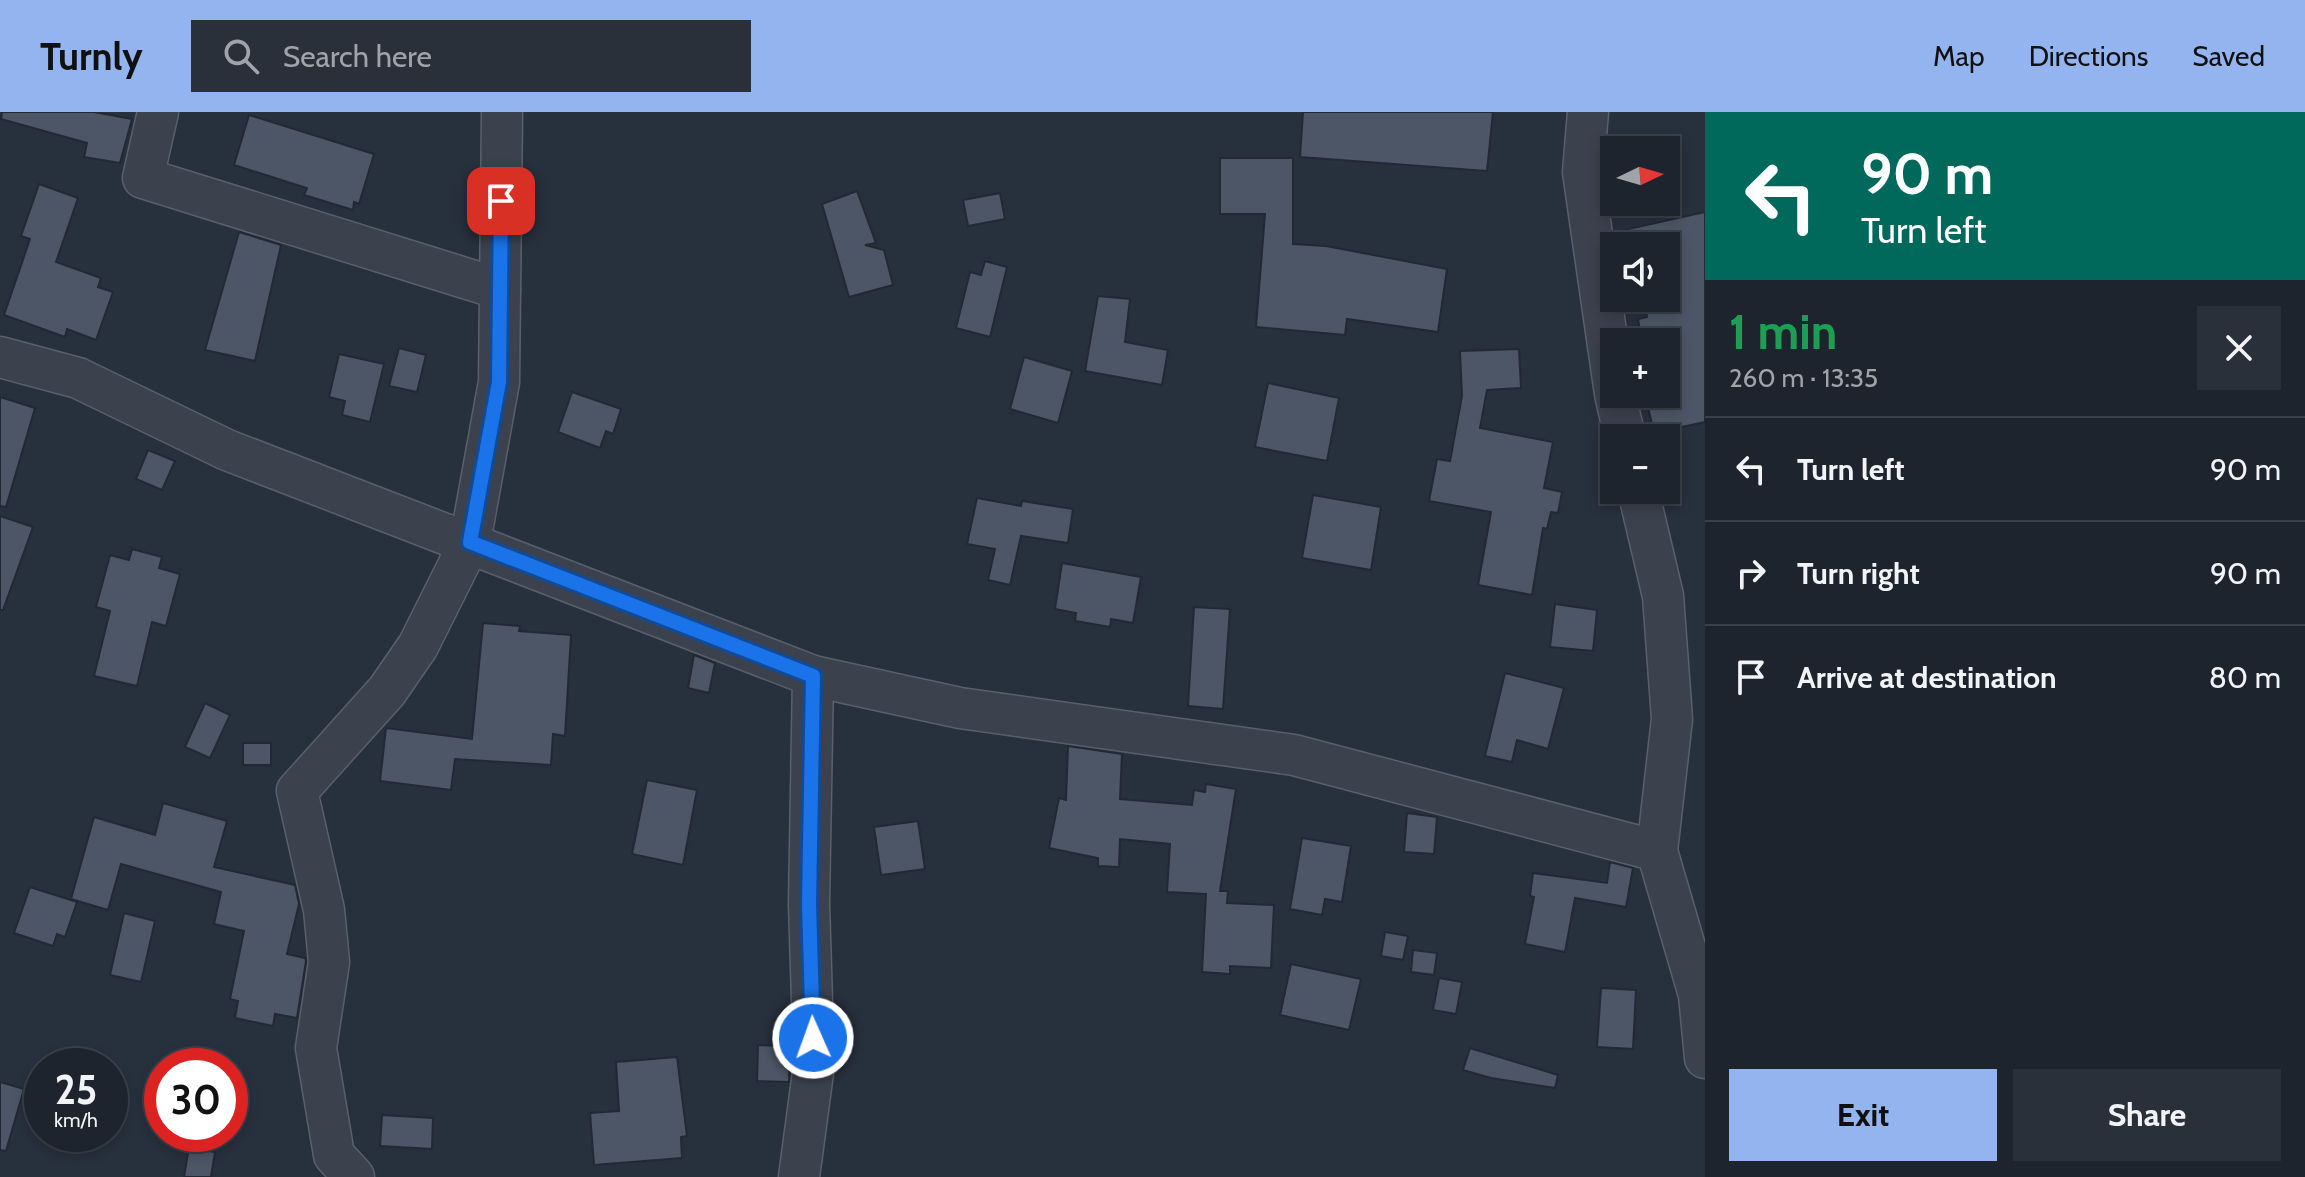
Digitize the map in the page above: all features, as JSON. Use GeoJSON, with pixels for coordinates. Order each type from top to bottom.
{"type":"FeatureCollection","features":[{"type":"Feature","properties":{"kind":"street"},"geometry":{"type":"LineString","coordinates":[[158,112],[143,178],[500,289]]}},
{"type":"Feature","properties":{"kind":"street"},"geometry":{"type":"LineString","coordinates":[[354,1177],[334,1155],[316,1048],[329,962],[324,910],[297,791],[387,691],[418,646],[470,542],[499,382],[502,112]]}},
{"type":"Feature","properties":{"kind":"street"},"geometry":{"type":"LineString","coordinates":[[1588,112],[1583,172],[1605,328]]}},
{"type":"Feature","properties":{"kind":"street"},"geometry":{"type":"LineString","coordinates":[[0,357],[78,378],[227,450],[813,676],[960,708],[1294,755],[1657,851]]}},
{"type":"Feature","properties":{"kind":"street"},"geometry":{"type":"LineString","coordinates":[[1641,504],[1663,596],[1672,719],[1657,851],[1699,995],[1705,1058]]}},
{"type":"Feature","properties":{"kind":"street"},"geometry":{"type":"LineString","coordinates":[[799,1177],[814,1065],[809,904],[813,676]]}},
{"type":"Feature","properties":{"kind":"building"},"geometry":{"type":"Polygon","coordinates":[[[2,112],[94,112],[132,119],[120,163],[84,157],[87,143],[1,119],[2,112]]]}},
{"type":"Feature","properties":{"kind":"building"},"geometry":{"type":"Polygon","coordinates":[[[1303,112],[1493,112],[1487,171],[1300,157],[1303,112]]]}},
{"type":"Feature","properties":{"kind":"building"},"geometry":{"type":"Polygon","coordinates":[[[249,115],[374,154],[359,204],[354,202],[353,210],[304,195],[307,188],[234,165],[249,115]]]}},
{"type":"Feature","properties":{"kind":"building"},"geometry":{"type":"Polygon","coordinates":[[[1220,158],[1293,158],[1293,244],[1326,246],[1447,269],[1438,332],[1347,319],[1345,335],[1256,327],[1265,214],[1220,214],[1220,158]]]}},
{"type":"Feature","properties":{"kind":"building"},"geometry":{"type":"Polygon","coordinates":[[[39,184],[78,198],[56,262],[101,278],[98,287],[113,292],[96,340],[67,329],[65,337],[4,315],[30,239],[21,236],[39,184]]]}},
{"type":"Feature","properties":{"kind":"building"},"geometry":{"type":"Polygon","coordinates":[[[857,191],[876,243],[865,245],[884,250],[893,285],[849,297],[822,204],[857,191]]]}},
{"type":"Feature","properties":{"kind":"building"},"geometry":{"type":"Polygon","coordinates":[[[1000,193],[1005,219],[968,226],[963,200],[1000,193]]]}},
{"type":"Feature","properties":{"kind":"building"},"geometry":{"type":"Polygon","coordinates":[[[1705,212],[1705,422],[1680,427],[1680,424],[1652,424],[1648,408],[1680,408],[1680,328],[1640,328],[1638,319],[1647,317],[1646,312],[1680,312],[1680,232],[1615,232],[1705,212]]]}},
{"type":"Feature","properties":{"kind":"building"},"geometry":{"type":"Polygon","coordinates":[[[239,232],[281,245],[255,361],[205,350],[239,232]]]}},
{"type":"Feature","properties":{"kind":"building"},"geometry":{"type":"Polygon","coordinates":[[[985,261],[1007,267],[990,337],[956,328],[970,272],[981,275],[985,261]]]}},
{"type":"Feature","properties":{"kind":"building"},"geometry":{"type":"Polygon","coordinates":[[[1098,296],[1130,299],[1125,342],[1168,350],[1162,385],[1085,371],[1098,296]]]}},
{"type":"Feature","properties":{"kind":"building"},"geometry":{"type":"Polygon","coordinates":[[[399,348],[426,355],[417,392],[389,386],[399,348]]]}},
{"type":"Feature","properties":{"kind":"building"},"geometry":{"type":"Polygon","coordinates":[[[1519,349],[1521,388],[1487,390],[1480,428],[1553,442],[1544,488],[1562,492],[1558,513],[1551,512],[1547,529],[1543,528],[1532,595],[1478,585],[1491,512],[1429,501],[1437,459],[1450,461],[1462,396],[1460,351],[1519,349]]]}},
{"type":"Feature","properties":{"kind":"building"},"geometry":{"type":"Polygon","coordinates":[[[339,354],[384,364],[370,422],[342,415],[345,401],[329,397],[339,354]]]}},
{"type":"Feature","properties":{"kind":"building"},"geometry":{"type":"Polygon","coordinates":[[[1024,357],[1072,371],[1058,423],[1010,409],[1024,357]]]}},
{"type":"Feature","properties":{"kind":"building"},"geometry":{"type":"Polygon","coordinates":[[[1268,383],[1339,398],[1327,461],[1255,447],[1268,383]]]}},
{"type":"Feature","properties":{"kind":"building"},"geometry":{"type":"Polygon","coordinates":[[[572,392],[621,409],[613,434],[606,431],[600,448],[558,432],[572,392]]]}},
{"type":"Feature","properties":{"kind":"building"},"geometry":{"type":"Polygon","coordinates":[[[0,397],[35,408],[6,507],[0,506],[0,397]]]}},
{"type":"Feature","properties":{"kind":"building"},"geometry":{"type":"Polygon","coordinates":[[[148,450],[175,461],[162,490],[136,479],[148,450]]]}},
{"type":"Feature","properties":{"kind":"building"},"geometry":{"type":"Polygon","coordinates":[[[1313,495],[1381,507],[1371,570],[1302,558],[1313,495]]]}},
{"type":"Feature","properties":{"kind":"building"},"geometry":{"type":"Polygon","coordinates":[[[977,498],[1021,506],[1022,501],[1073,509],[1068,543],[1021,536],[1010,585],[988,580],[995,549],[967,544],[977,498]]]}},
{"type":"Feature","properties":{"kind":"building"},"geometry":{"type":"Polygon","coordinates":[[[0,516],[33,527],[3,610],[0,610],[0,516]]]}},
{"type":"Feature","properties":{"kind":"building"},"geometry":{"type":"Polygon","coordinates":[[[132,549],[162,557],[159,568],[180,574],[166,626],[152,622],[137,686],[94,676],[110,611],[96,607],[110,555],[129,560],[132,549]]]}},
{"type":"Feature","properties":{"kind":"building"},"geometry":{"type":"Polygon","coordinates":[[[1062,563],[1141,577],[1133,623],[1111,619],[1110,627],[1075,621],[1076,613],[1055,609],[1062,563]]]}},
{"type":"Feature","properties":{"kind":"building"},"geometry":{"type":"Polygon","coordinates":[[[1555,604],[1597,610],[1593,651],[1550,647],[1555,604]]]}},
{"type":"Feature","properties":{"kind":"building"},"geometry":{"type":"Polygon","coordinates":[[[1194,607],[1230,609],[1223,709],[1188,706],[1194,607]]]}},
{"type":"Feature","properties":{"kind":"building"},"geometry":{"type":"Polygon","coordinates":[[[483,623],[520,626],[519,631],[571,635],[565,736],[553,734],[551,765],[455,759],[451,790],[380,781],[386,728],[472,739],[483,623]]]}},
{"type":"Feature","properties":{"kind":"building"},"geometry":{"type":"Polygon","coordinates":[[[694,655],[715,663],[709,693],[688,688],[694,655]]]}},
{"type":"Feature","properties":{"kind":"building"},"geometry":{"type":"Polygon","coordinates":[[[1505,673],[1564,688],[1548,749],[1517,740],[1512,762],[1485,756],[1505,673]]]}},
{"type":"Feature","properties":{"kind":"building"},"geometry":{"type":"Polygon","coordinates":[[[205,703],[230,715],[210,758],[185,747],[205,703]]]}},
{"type":"Feature","properties":{"kind":"building"},"geometry":{"type":"Polygon","coordinates":[[[243,743],[271,743],[271,765],[243,765],[243,743]]]}},
{"type":"Feature","properties":{"kind":"building"},"geometry":{"type":"Polygon","coordinates":[[[1068,746],[1122,754],[1120,799],[1192,805],[1194,790],[1205,792],[1206,784],[1236,789],[1220,891],[1228,891],[1227,903],[1274,905],[1271,968],[1230,966],[1230,974],[1202,972],[1206,894],[1167,892],[1170,844],[1120,839],[1119,867],[1098,866],[1098,858],[1049,848],[1059,798],[1066,800],[1068,746]]]}},
{"type":"Feature","properties":{"kind":"building"},"geometry":{"type":"Polygon","coordinates":[[[647,780],[697,790],[683,865],[632,854],[647,780]]]}},
{"type":"Feature","properties":{"kind":"building"},"geometry":{"type":"Polygon","coordinates":[[[163,803],[227,821],[214,867],[295,885],[299,904],[287,954],[305,958],[306,961],[297,1018],[275,1014],[273,1026],[235,1018],[238,1001],[230,999],[244,931],[214,924],[221,892],[121,864],[108,910],[71,899],[94,817],[155,835],[163,803]]]}},
{"type":"Feature","properties":{"kind":"building"},"geometry":{"type":"Polygon","coordinates":[[[1407,813],[1437,817],[1434,854],[1404,852],[1407,813]]]}},
{"type":"Feature","properties":{"kind":"building"},"geometry":{"type":"Polygon","coordinates":[[[918,821],[925,869],[881,875],[874,827],[918,821]]]}},
{"type":"Feature","properties":{"kind":"building"},"geometry":{"type":"Polygon","coordinates":[[[1302,838],[1351,846],[1342,902],[1325,899],[1322,915],[1290,909],[1302,838]]]}},
{"type":"Feature","properties":{"kind":"building"},"geometry":{"type":"Polygon","coordinates":[[[1610,862],[1633,868],[1626,907],[1575,898],[1565,952],[1525,944],[1534,897],[1530,896],[1533,873],[1607,883],[1610,862]]]}},
{"type":"Feature","properties":{"kind":"building"},"geometry":{"type":"Polygon","coordinates":[[[30,887],[77,902],[65,937],[57,934],[53,946],[14,933],[30,887]]]}},
{"type":"Feature","properties":{"kind":"building"},"geometry":{"type":"Polygon","coordinates":[[[124,913],[155,921],[141,982],[110,975],[124,913]]]}},
{"type":"Feature","properties":{"kind":"building"},"geometry":{"type":"Polygon","coordinates":[[[1385,932],[1408,936],[1403,960],[1381,956],[1385,932]]]}},
{"type":"Feature","properties":{"kind":"building"},"geometry":{"type":"Polygon","coordinates":[[[1413,950],[1437,953],[1434,975],[1411,972],[1413,950]]]}},
{"type":"Feature","properties":{"kind":"building"},"geometry":{"type":"Polygon","coordinates":[[[1291,964],[1361,979],[1349,1030],[1280,1015],[1291,964]]]}},
{"type":"Feature","properties":{"kind":"building"},"geometry":{"type":"Polygon","coordinates":[[[1439,978],[1462,982],[1456,1014],[1433,1010],[1439,978]]]}},
{"type":"Feature","properties":{"kind":"building"},"geometry":{"type":"Polygon","coordinates":[[[1601,988],[1636,990],[1633,1049],[1597,1047],[1601,988]]]}},
{"type":"Feature","properties":{"kind":"building"},"geometry":{"type":"Polygon","coordinates":[[[758,1045],[790,1046],[789,1082],[757,1081],[758,1045]]]}},
{"type":"Feature","properties":{"kind":"building"},"geometry":{"type":"Polygon","coordinates":[[[1470,1048],[1558,1075],[1555,1088],[1491,1078],[1463,1070],[1470,1048]]]}},
{"type":"Feature","properties":{"kind":"building"},"geometry":{"type":"Polygon","coordinates":[[[677,1057],[687,1136],[681,1137],[682,1158],[594,1165],[590,1113],[619,1111],[616,1062],[677,1057]]]}},
{"type":"Feature","properties":{"kind":"building"},"geometry":{"type":"Polygon","coordinates":[[[0,1082],[24,1089],[6,1151],[0,1150],[0,1082]]]}},
{"type":"Feature","properties":{"kind":"building"},"geometry":{"type":"Polygon","coordinates":[[[382,1115],[433,1118],[432,1149],[380,1146],[382,1115]]]}},
{"type":"Feature","properties":{"kind":"building"},"geometry":{"type":"Polygon","coordinates":[[[188,1152],[215,1152],[211,1177],[184,1177],[188,1152]]]}},
{"type":"Feature","properties":{"kind":"route"},"geometry":{"type":"LineString","coordinates":[[501,201],[499,382],[470,542],[813,676],[809,904],[813,1038]]}}]}
